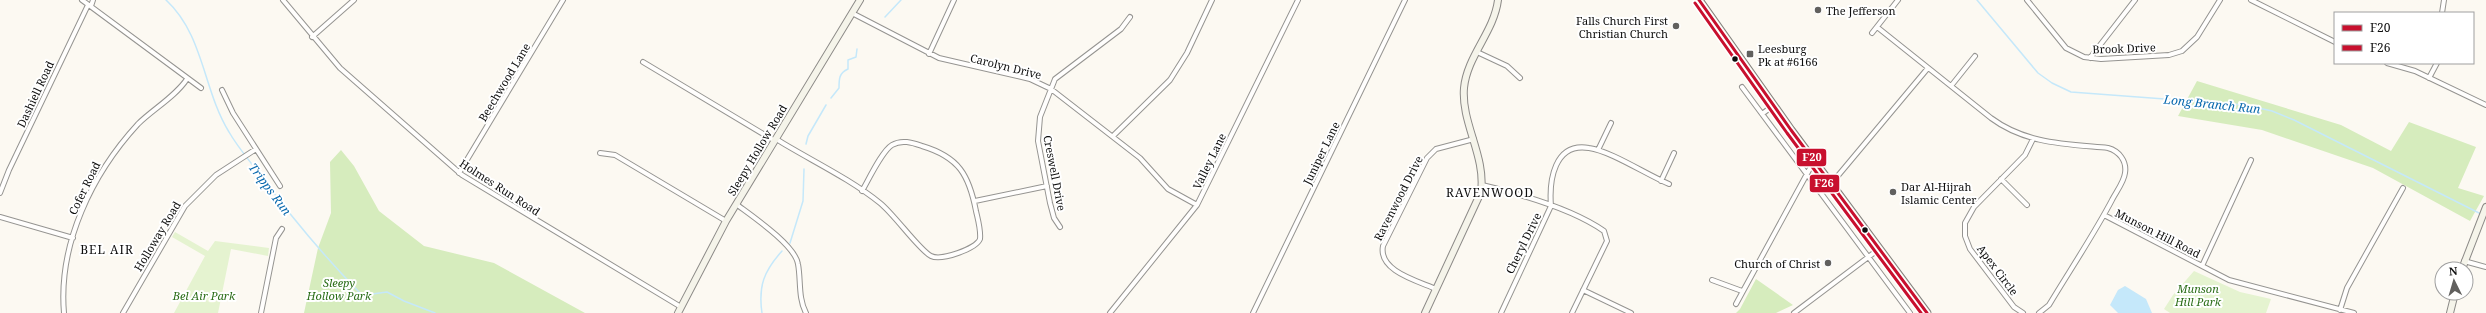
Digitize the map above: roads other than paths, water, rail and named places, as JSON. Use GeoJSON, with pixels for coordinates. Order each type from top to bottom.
{"type":"FeatureCollection","features":[{"type":"Feature","properties":{"kind":"main road"},"geometry":{"type":"LineString","coordinates":[[1699,0],[1814,161],[1927,313]]}},
{"type":"Feature","properties":{"kind":"street"},"geometry":{"type":"LineString","coordinates":[[82,0],[201,88]]}},
{"type":"Feature","properties":{"kind":"street","name":"Dashiell Road"},"geometry":{"type":"LineString","coordinates":[[0,193],[9,170],[92,0]]}},
{"type":"Feature","properties":{"kind":"street","name":"Holmes Run Road"},"geometry":{"type":"LineString","coordinates":[[283,0],[312,37],[350,78],[459,173],[680,310]]}},
{"type":"Feature","properties":{"kind":"street"},"geometry":{"type":"LineString","coordinates":[[312,37],[354,0]]}},
{"type":"Feature","properties":{"kind":"street","name":"Beechwood Lane"},"geometry":{"type":"LineString","coordinates":[[459,173],[563,0]]}},
{"type":"Feature","properties":{"kind":"street","name":"Sleepy Hollow Road"},"geometry":{"type":"LineString","coordinates":[[680,310],[726,221],[860,0]]}},
{"type":"Feature","properties":{"kind":"street"},"geometry":{"type":"LineString","coordinates":[[929,54],[954,0]]}},
{"type":"Feature","properties":{"kind":"street"},"geometry":{"type":"LineString","coordinates":[[1113,136],[1170,80],[1187,53],[1212,0]]}},
{"type":"Feature","properties":{"kind":"street","name":"Valley Lane"},"geometry":{"type":"LineString","coordinates":[[1110,313],[1197,205],[1298,0]]}},
{"type":"Feature","properties":{"kind":"street","name":"Juniper Lane"},"geometry":{"type":"LineString","coordinates":[[1253,313],[1405,0]]}},
{"type":"Feature","properties":{"kind":"street"},"geometry":{"type":"LineString","coordinates":[[1425,313],[1478,202],[1482,185],[1481,166],[1464,89],[1467,75],[1494,17],[1498,0]]}},
{"type":"Feature","properties":{"kind":"street"},"geometry":{"type":"LineString","coordinates":[[1872,34],[1898,0]]}},
{"type":"Feature","properties":{"kind":"street"},"geometry":{"type":"LineString","coordinates":[[2090,58],[2135,0]]}},
{"type":"Feature","properties":{"kind":"street","name":"Brook Drive"},"geometry":{"type":"LineString","coordinates":[[2029,1],[2061,44],[2072,52],[2090,58],[2170,55],[2182,51],[2197,37],[2220,0]]}},
{"type":"Feature","properties":{"kind":"street"},"geometry":{"type":"LineString","coordinates":[[2251,0],[2334,42]]}},
{"type":"Feature","properties":{"kind":"street"},"geometry":{"type":"LineString","coordinates":[[2442,12],[2444,0]]}},
{"type":"Feature","properties":{"kind":"street","name":"Carolyn Drive"},"geometry":{"type":"LineString","coordinates":[[852,13],[929,54],[948,61],[1030,79],[1051,89],[1140,158],[1168,189],[1197,205]]}},
{"type":"Feature","properties":{"kind":"street","name":"Creswell Drive"},"geometry":{"type":"LineString","coordinates":[[1060,227],[1054,218],[1037,132],[1040,117],[1051,89],[1059,74],[1121,30],[1130,16]]}},
{"type":"Feature","properties":{"kind":"street","name":"Munson Hill Road"},"geometry":{"type":"LineString","coordinates":[[1877,27],[2000,125],[2033,139],[2108,148],[2120,155],[2125,164],[2125,173],[2104,215],[2225,278],[2244,285],[2354,313]]}},
{"type":"Feature","properties":{"kind":"street"},"geometry":{"type":"LineString","coordinates":[[1477,52],[1507,66],[1520,78]]}},
{"type":"Feature","properties":{"kind":"street"},"geometry":{"type":"LineString","coordinates":[[1951,86],[1975,56]]}},
{"type":"Feature","properties":{"kind":"street"},"geometry":{"type":"LineString","coordinates":[[643,62],[862,191],[890,212],[926,253],[936,258],[972,247],[979,242],[981,233],[969,182],[961,168],[952,160],[936,150],[906,142],[890,147],[862,191]]}},
{"type":"Feature","properties":{"kind":"street"},"geometry":{"type":"LineString","coordinates":[[2390,64],[2429,78],[2486,105]]}},
{"type":"Feature","properties":{"kind":"street"},"geometry":{"type":"LineString","coordinates":[[2429,78],[2436,64]]}},
{"type":"Feature","properties":{"kind":"street"},"geometry":{"type":"LineString","coordinates":[[1831,184],[1928,68]]}},
{"type":"Feature","properties":{"kind":"street","name":"Cofer Road"},"geometry":{"type":"LineString","coordinates":[[64,313],[65,277],[73,238],[86,201],[108,161],[139,123],[181,87],[187,78]]}},
{"type":"Feature","properties":{"kind":"street"},"geometry":{"type":"LineString","coordinates":[[1742,87],[1910,313]]}},
{"type":"Feature","properties":{"kind":"street"},"geometry":{"type":"LineString","coordinates":[[222,90],[254,150],[280,186]]}},
{"type":"Feature","properties":{"kind":"street"},"geometry":{"type":"LineString","coordinates":[[1762,114],[1774,106]]}},
{"type":"Feature","properties":{"kind":"street"},"geometry":{"type":"LineString","coordinates":[[1598,150],[1611,123]]}},
{"type":"Feature","properties":{"kind":"street","name":"Ravenwood Drive"},"geometry":{"type":"LineString","coordinates":[[1436,289],[1388,265],[1383,257],[1383,246],[1427,158],[1436,149],[1474,139]]}},
{"type":"Feature","properties":{"kind":"street","name":"Apex Circle"},"geometry":{"type":"LineString","coordinates":[[2023,313],[2014,307],[1978,260],[1965,236],[1965,223],[1970,212],[2025,155],[2033,139]]}},
{"type":"Feature","properties":{"kind":"street","name":"Cheryl Drive"},"geometry":{"type":"LineString","coordinates":[[1501,313],[1552,206],[1550,181],[1558,160],[1567,153],[1580,148],[1598,150],[1669,184]]}},
{"type":"Feature","properties":{"kind":"street","name":"Holloway Road"},"geometry":{"type":"LineString","coordinates":[[123,313],[185,206],[204,185],[254,150]]}},
{"type":"Feature","properties":{"kind":"street"},"geometry":{"type":"LineString","coordinates":[[600,153],[615,155],[726,221]]}},
{"type":"Feature","properties":{"kind":"street"},"geometry":{"type":"LineString","coordinates":[[1661,181],[1674,153]]}},
{"type":"Feature","properties":{"kind":"street"},"geometry":{"type":"LineString","coordinates":[[2202,266],[2251,160]]}},
{"type":"Feature","properties":{"kind":"street"},"geometry":{"type":"LineString","coordinates":[[1736,304],[1814,161]]}},
{"type":"Feature","properties":{"kind":"street"},"geometry":{"type":"LineString","coordinates":[[2001,179],[2027,205]]}},
{"type":"Feature","properties":{"kind":"street"},"geometry":{"type":"LineString","coordinates":[[1482,185],[1517,194],[1552,206],[1603,230],[1606,234],[1607,241],[1572,313]]}},
{"type":"Feature","properties":{"kind":"street"},"geometry":{"type":"LineString","coordinates":[[974,201],[1047,186]]}},
{"type":"Feature","properties":{"kind":"street"},"geometry":{"type":"LineString","coordinates":[[2340,310],[2347,288],[2403,188]]}},
{"type":"Feature","properties":{"kind":"street"},"geometry":{"type":"LineString","coordinates":[[736,204],[783,242],[794,254],[798,263],[801,300],[806,313]]}},
{"type":"Feature","properties":{"kind":"street"},"geometry":{"type":"LineString","coordinates":[[2464,261],[2486,207]]}},
{"type":"Feature","properties":{"kind":"street"},"geometry":{"type":"LineString","coordinates":[[2039,313],[2049,305],[2104,215]]}},
{"type":"Feature","properties":{"kind":"street"},"geometry":{"type":"LineString","coordinates":[[0,217],[73,238]]}},
{"type":"Feature","properties":{"kind":"street"},"geometry":{"type":"LineString","coordinates":[[261,313],[277,235],[282,229]]}},
{"type":"Feature","properties":{"kind":"street"},"geometry":{"type":"LineString","coordinates":[[1794,313],[1879,249]]}},
{"type":"Feature","properties":{"kind":"street"},"geometry":{"type":"LineString","coordinates":[[2474,264],[2486,267]]}},
{"type":"Feature","properties":{"kind":"street"},"geometry":{"type":"LineString","coordinates":[[1712,280],[1742,292]]}},
{"type":"Feature","properties":{"kind":"street"},"geometry":{"type":"LineString","coordinates":[[1583,290],[1631,313]]}},
{"type":"Feature","properties":{"kind":"street"},"geometry":{"type":"LineString","coordinates":[[2450,313],[2453,301]]}},
{"type":"Feature","properties":{"kind":"water"},"geometry":{"type":"Polygon","coordinates":[[[2125,286],[2146,299],[2152,313],[2118,313],[2110,305],[2118,290],[2125,286]]]}},
{"type":"Feature","properties":{"kind":"waterway","name":"Tripps Run"},"geometry":{"type":"LineString","coordinates":[[166,0],[179,14],[188,29],[196,46],[220,116],[232,137],[306,234],[359,292],[365,295],[387,292],[404,301],[435,313]]}},
{"type":"Feature","properties":{"kind":"waterway"},"geometry":{"type":"LineString","coordinates":[[885,17],[901,0]]}},
{"type":"Feature","properties":{"kind":"waterway","name":"Long Branch Run"},"geometry":{"type":"LineString","coordinates":[[1977,0],[2038,73],[2052,83],[2071,92],[2245,105],[2272,111],[2294,120],[2481,214]]}},
{"type":"Feature","properties":{"kind":"waterway"},"geometry":{"type":"LineString","coordinates":[[831,98],[839,88],[839,79],[841,74],[848,69],[848,60],[856,57],[857,49]]}},
{"type":"Feature","properties":{"kind":"waterway"},"geometry":{"type":"LineString","coordinates":[[806,144],[808,136],[826,105]]}},
{"type":"Feature","properties":{"kind":"waterway"},"geometry":{"type":"LineString","coordinates":[[790,243],[803,201],[804,169]]}},
{"type":"Feature","properties":{"kind":"waterway"},"geometry":{"type":"LineString","coordinates":[[762,313],[761,295],[764,279],[771,265],[782,251]]}},
{"type":"Feature","properties":{"kind":"place","name":"The Jefferson"},"geometry":{"type":"Point","coordinates":[1818,10]}},
{"type":"Feature","properties":{"kind":"place","name":"Falls Church First Christian Church"},"geometry":{"type":"Point","coordinates":[1676,26]}},
{"type":"Feature","properties":{"kind":"place","name":"Leesburg Pk at #6166"},"geometry":{"type":"Point","coordinates":[1750,54]}},
{"type":"Feature","properties":{"kind":"place","name":"Dar Al-Hijrah Islamic Center"},"geometry":{"type":"Point","coordinates":[1893,192]}},
{"type":"Feature","properties":{"kind":"place","name":"Church of Christ"},"geometry":{"type":"Point","coordinates":[1828,263]}},
{"type":"Feature","properties":{"kind":"district","name":"RAVENWOOD"},"geometry":{"type":"Point","coordinates":[1490,192]}},
{"type":"Feature","properties":{"kind":"district","name":"BEL AIR"},"geometry":{"type":"Point","coordinates":[107,249]}},
{"type":"Feature","properties":{"kind":"park label","name":"Sleepy Hollow Park"},"geometry":{"type":"Point","coordinates":[339,288]}},
{"type":"Feature","properties":{"kind":"park label","name":"Munson Hill Park"},"geometry":{"type":"Point","coordinates":[2198,294]}},
{"type":"Feature","properties":{"kind":"park label","name":"Bel Air Park"},"geometry":{"type":"Point","coordinates":[204,295]}}]}
